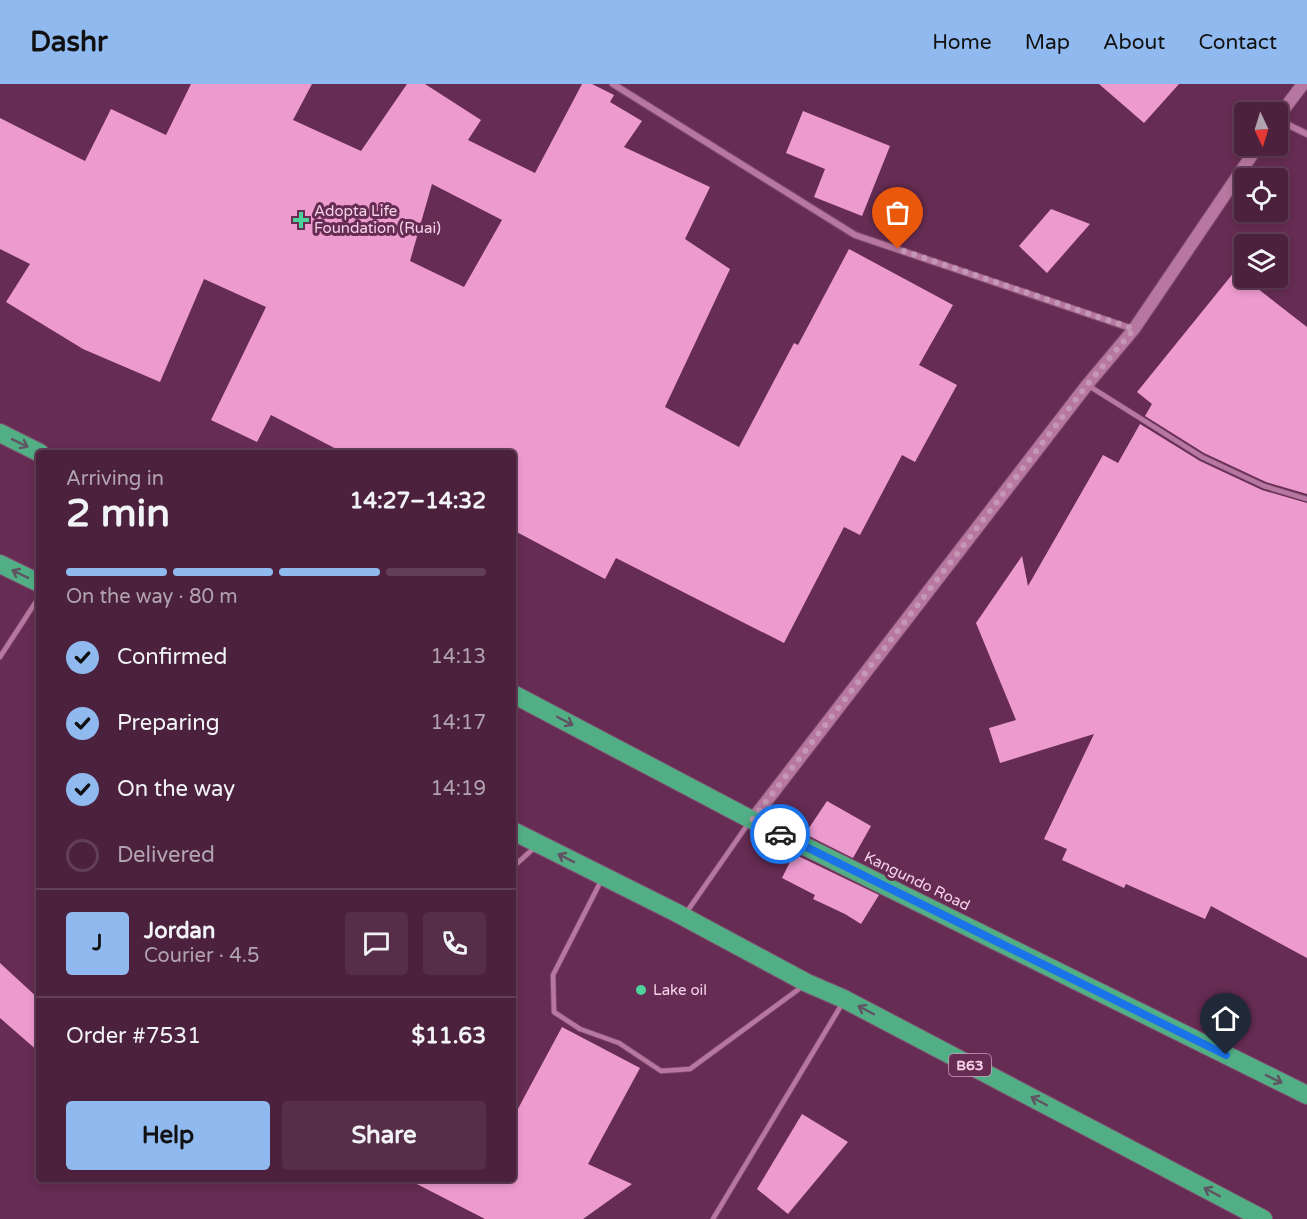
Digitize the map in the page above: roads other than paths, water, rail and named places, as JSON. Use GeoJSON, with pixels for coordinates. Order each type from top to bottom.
{"type":"FeatureCollection","features":[{"type":"Feature","properties":{"kind":"highway"},"geometry":{"type":"LineString","coordinates":[[0,433],[36,451]]}},
{"type":"Feature","properties":{"kind":"highway"},"geometry":{"type":"LineString","coordinates":[[0,564],[36,582]]}},
{"type":"Feature","properties":{"kind":"highway","name":"Kangundo Road"},"geometry":{"type":"LineString","coordinates":[[516,696],[752,820],[1307,1095]]}},
{"type":"Feature","properties":{"kind":"highway","name":"B63"},"geometry":{"type":"LineString","coordinates":[[516,833],[807,983],[844,999],[1263,1219]]}},
{"type":"Feature","properties":{"kind":"street"},"geometry":{"type":"LineString","coordinates":[[613,84],[855,235],[1134,329]]}},
{"type":"Feature","properties":{"kind":"street"},"geometry":{"type":"LineString","coordinates":[[1288,105],[1304,84]]}},
{"type":"Feature","properties":{"kind":"street"},"geometry":{"type":"LineString","coordinates":[[1288,124],[1307,134]]}},
{"type":"Feature","properties":{"kind":"street"},"geometry":{"type":"LineString","coordinates":[[752,820],[1087,385],[1134,329],[1251,156]]}},
{"type":"Feature","properties":{"kind":"lane"},"geometry":{"type":"LineString","coordinates":[[1087,385],[1202,457],[1264,486],[1307,499]]}},
{"type":"Feature","properties":{"kind":"lane"},"geometry":{"type":"LineString","coordinates":[[0,657],[36,602]]}},
{"type":"Feature","properties":{"kind":"lane"},"geometry":{"type":"LineString","coordinates":[[683,917],[752,820]]}},
{"type":"Feature","properties":{"kind":"lane"},"geometry":{"type":"LineString","coordinates":[[516,864],[538,844]]}},
{"type":"Feature","properties":{"kind":"lane"},"geometry":{"type":"LineString","coordinates":[[603,877],[553,975],[554,1012],[580,1029],[619,1043],[661,1071],[690,1069],[807,983]]}},
{"type":"Feature","properties":{"kind":"lane"},"geometry":{"type":"LineString","coordinates":[[713,1219],[844,999]]}},
{"type":"Feature","properties":{"kind":"place","name":"Adopta Life Foundation (Ruai)"},"geometry":{"type":"Point","coordinates":[301,220]}},
{"type":"Feature","properties":{"kind":"place","name":"Lake oil"},"geometry":{"type":"Point","coordinates":[641,990]}}]}
